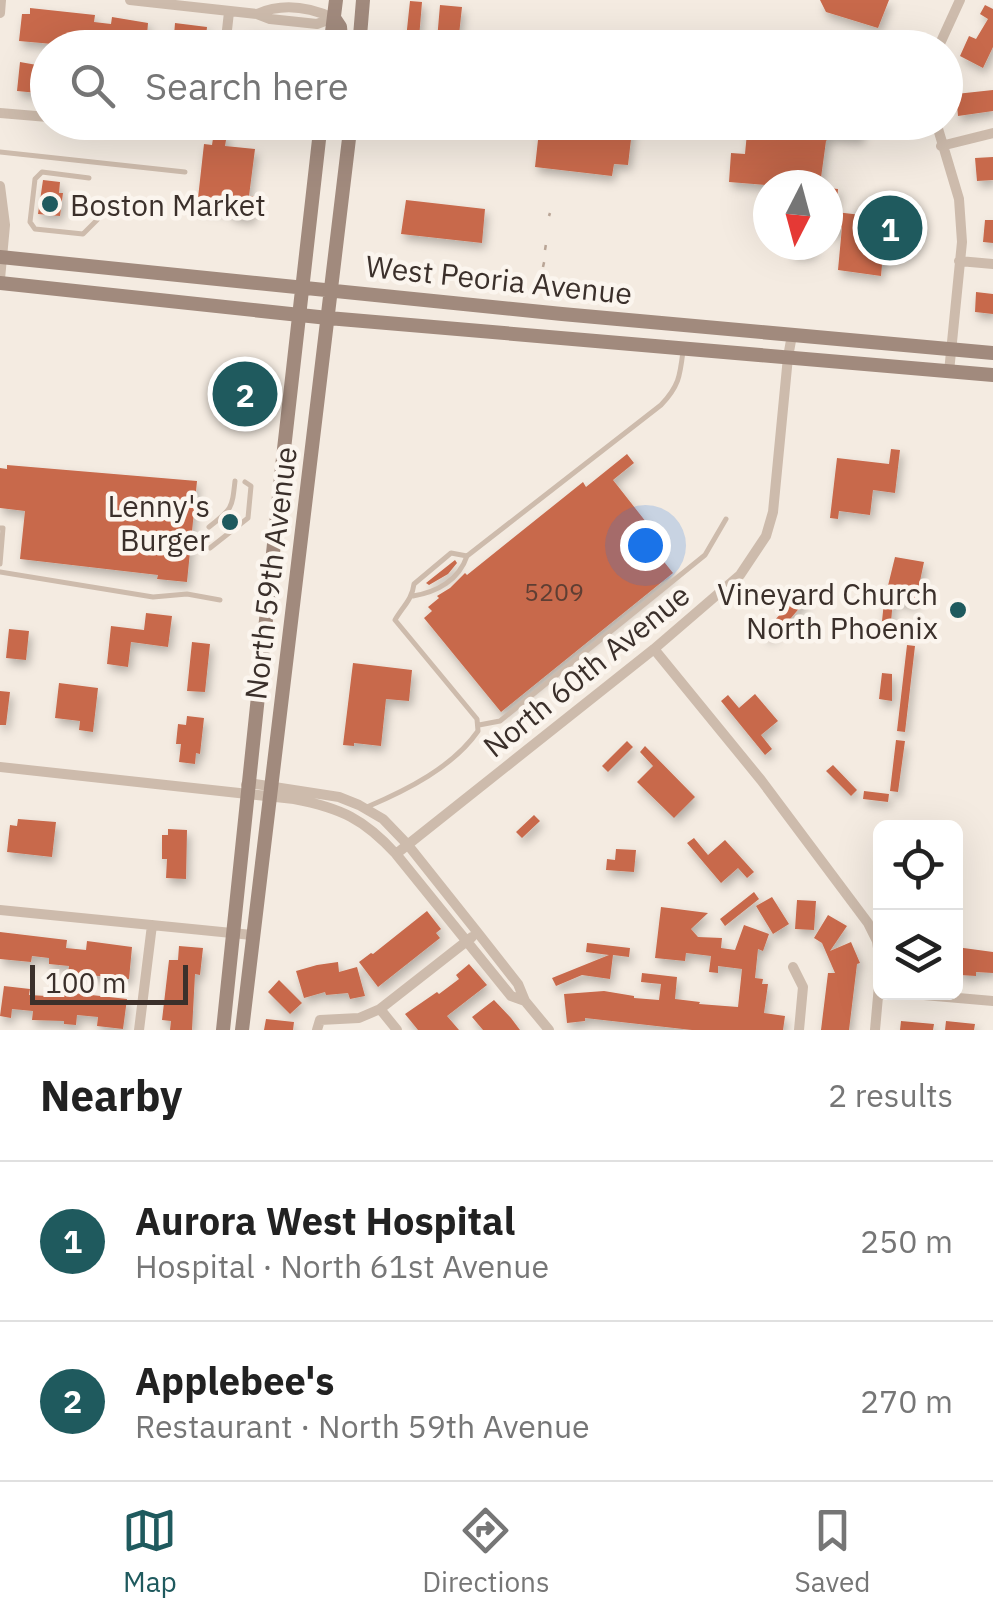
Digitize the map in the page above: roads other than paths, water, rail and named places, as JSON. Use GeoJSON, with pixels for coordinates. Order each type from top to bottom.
{"type":"FeatureCollection","features":[{"type":"Feature","properties":{"kind":"main road"},"geometry":{"type":"LineString","coordinates":[[332,30],[336,0]]}},
{"type":"Feature","properties":{"kind":"main road"},"geometry":{"type":"LineString","coordinates":[[360,30],[363,0]]}},
{"type":"Feature","properties":{"kind":"main road"},"geometry":{"type":"LineString","coordinates":[[334,18],[340,30]]}},
{"type":"Feature","properties":{"kind":"main road","name":"North 59th Avenue"},"geometry":{"type":"LineString","coordinates":[[223,1030],[244,790],[319,140]]}},
{"type":"Feature","properties":{"kind":"main road","name":"North 59th Avenue"},"geometry":{"type":"LineString","coordinates":[[242,1030],[349,140]]}},
{"type":"Feature","properties":{"kind":"main road","name":"West Peoria Avenue"},"geometry":{"type":"LineString","coordinates":[[1,257],[993,353]]}},
{"type":"Feature","properties":{"kind":"main road","name":"West Peoria Avenue"},"geometry":{"type":"LineString","coordinates":[[0,281],[328,318],[993,376]]}},
{"type":"Feature","properties":{"kind":"main road"},"geometry":{"type":"LineString","coordinates":[[554,337],[556,313]]}},
{"type":"Feature","properties":{"kind":"street"},"geometry":{"type":"LineString","coordinates":[[0,12],[1,0]]}},
{"type":"Feature","properties":{"kind":"street"},"geometry":{"type":"LineString","coordinates":[[130,0],[257,14],[283,6],[319,11],[334,18]]}},
{"type":"Feature","properties":{"kind":"street"},"geometry":{"type":"LineString","coordinates":[[946,30],[960,0]]}},
{"type":"Feature","properties":{"kind":"street"},"geometry":{"type":"LineString","coordinates":[[227,30],[229,12]]}},
{"type":"Feature","properties":{"kind":"street"},"geometry":{"type":"LineString","coordinates":[[0,112],[30,115]]}},
{"type":"Feature","properties":{"kind":"street"},"geometry":{"type":"LineString","coordinates":[[941,146],[993,133]]}},
{"type":"Feature","properties":{"kind":"street"},"geometry":{"type":"LineString","coordinates":[[940,140],[959,199],[962,242],[949,372]]}},
{"type":"Feature","properties":{"kind":"street"},"geometry":{"type":"LineString","coordinates":[[0,186],[6,225],[0,281]]}},
{"type":"Feature","properties":{"kind":"street"},"geometry":{"type":"LineString","coordinates":[[960,261],[993,264]]}},
{"type":"Feature","properties":{"kind":"street","name":"North 60th Avenue"},"geometry":{"type":"LineString","coordinates":[[396,854],[654,650],[728,587],[751,561],[766,536],[776,496],[792,335]]}},
{"type":"Feature","properties":{"kind":"street"},"geometry":{"type":"LineString","coordinates":[[654,650],[761,780],[873,933]]}},
{"type":"Feature","properties":{"kind":"street"},"geometry":{"type":"LineString","coordinates":[[0,766],[339,797],[364,808],[382,819],[408,845],[518,984],[525,1001],[549,1030]]}},
{"type":"Feature","properties":{"kind":"street"},"geometry":{"type":"LineString","coordinates":[[271,791],[358,819],[378,835],[511,996],[525,1001]]}},
{"type":"Feature","properties":{"kind":"street"},"geometry":{"type":"LineString","coordinates":[[0,910],[252,935]]}},
{"type":"Feature","properties":{"kind":"street"},"geometry":{"type":"LineString","coordinates":[[139,1030],[152,925]]}},
{"type":"Feature","properties":{"kind":"street"},"geometry":{"type":"LineString","coordinates":[[318,1025],[359,1018],[380,1009],[478,933]]}},
{"type":"Feature","properties":{"kind":"street"},"geometry":{"type":"LineString","coordinates":[[793,967],[803,987],[799,1030]]}},
{"type":"Feature","properties":{"kind":"street"},"geometry":{"type":"LineString","coordinates":[[963,998],[993,1001]]}},
{"type":"Feature","properties":{"kind":"street"},"geometry":{"type":"LineString","coordinates":[[875,1030],[879,1000]]}},
{"type":"Feature","properties":{"kind":"street"},"geometry":{"type":"LineString","coordinates":[[380,1009],[397,1030]]}},
{"type":"Feature","properties":{"kind":"lane"},"geometry":{"type":"LineString","coordinates":[[0,152],[185,172]]}},
{"type":"Feature","properties":{"kind":"lane"},"geometry":{"type":"LineString","coordinates":[[89,178],[38,174],[34,179],[30,222],[35,229],[83,234],[97,220]]}},
{"type":"Feature","properties":{"kind":"lane"},"geometry":{"type":"LineString","coordinates":[[412,596],[434,592],[462,569],[467,556],[661,405],[680,378],[683,348]]}},
{"type":"Feature","properties":{"kind":"lane"},"geometry":{"type":"LineString","coordinates":[[209,527],[232,505],[235,481]]}},
{"type":"Feature","properties":{"kind":"lane"},"geometry":{"type":"LineString","coordinates":[[210,548],[248,518],[251,486],[245,482]]}},
{"type":"Feature","properties":{"kind":"lane"},"geometry":{"type":"LineString","coordinates":[[478,726],[500,721],[705,554],[726,519]]}},
{"type":"Feature","properties":{"kind":"lane"},"geometry":{"type":"LineString","coordinates":[[0,528],[0,564]]}},
{"type":"Feature","properties":{"kind":"lane"},"geometry":{"type":"LineString","coordinates":[[364,808],[399,794],[446,763],[478,730],[477,720],[396,620],[412,596],[414,584],[451,553],[467,556]]}},
{"type":"Feature","properties":{"kind":"lane"},"geometry":{"type":"LineString","coordinates":[[0,572],[153,597],[187,594],[220,600]]}},
{"type":"Feature","properties":{"kind":"place","name":"Boston Market"},"geometry":{"type":"Point","coordinates":[50,204]}},
{"type":"Feature","properties":{"kind":"place","name":"Aurora West Hospital"},"geometry":{"type":"Point","coordinates":[890,228]}},
{"type":"Feature","properties":{"kind":"place","name":"Applebee's"},"geometry":{"type":"Point","coordinates":[245,394]}},
{"type":"Feature","properties":{"kind":"place","name":"Lenny's Burger"},"geometry":{"type":"Point","coordinates":[230,522]}},
{"type":"Feature","properties":{"kind":"place","name":"Vineyard Church North Phoenix"},"geometry":{"type":"Point","coordinates":[958,610]}}]}
